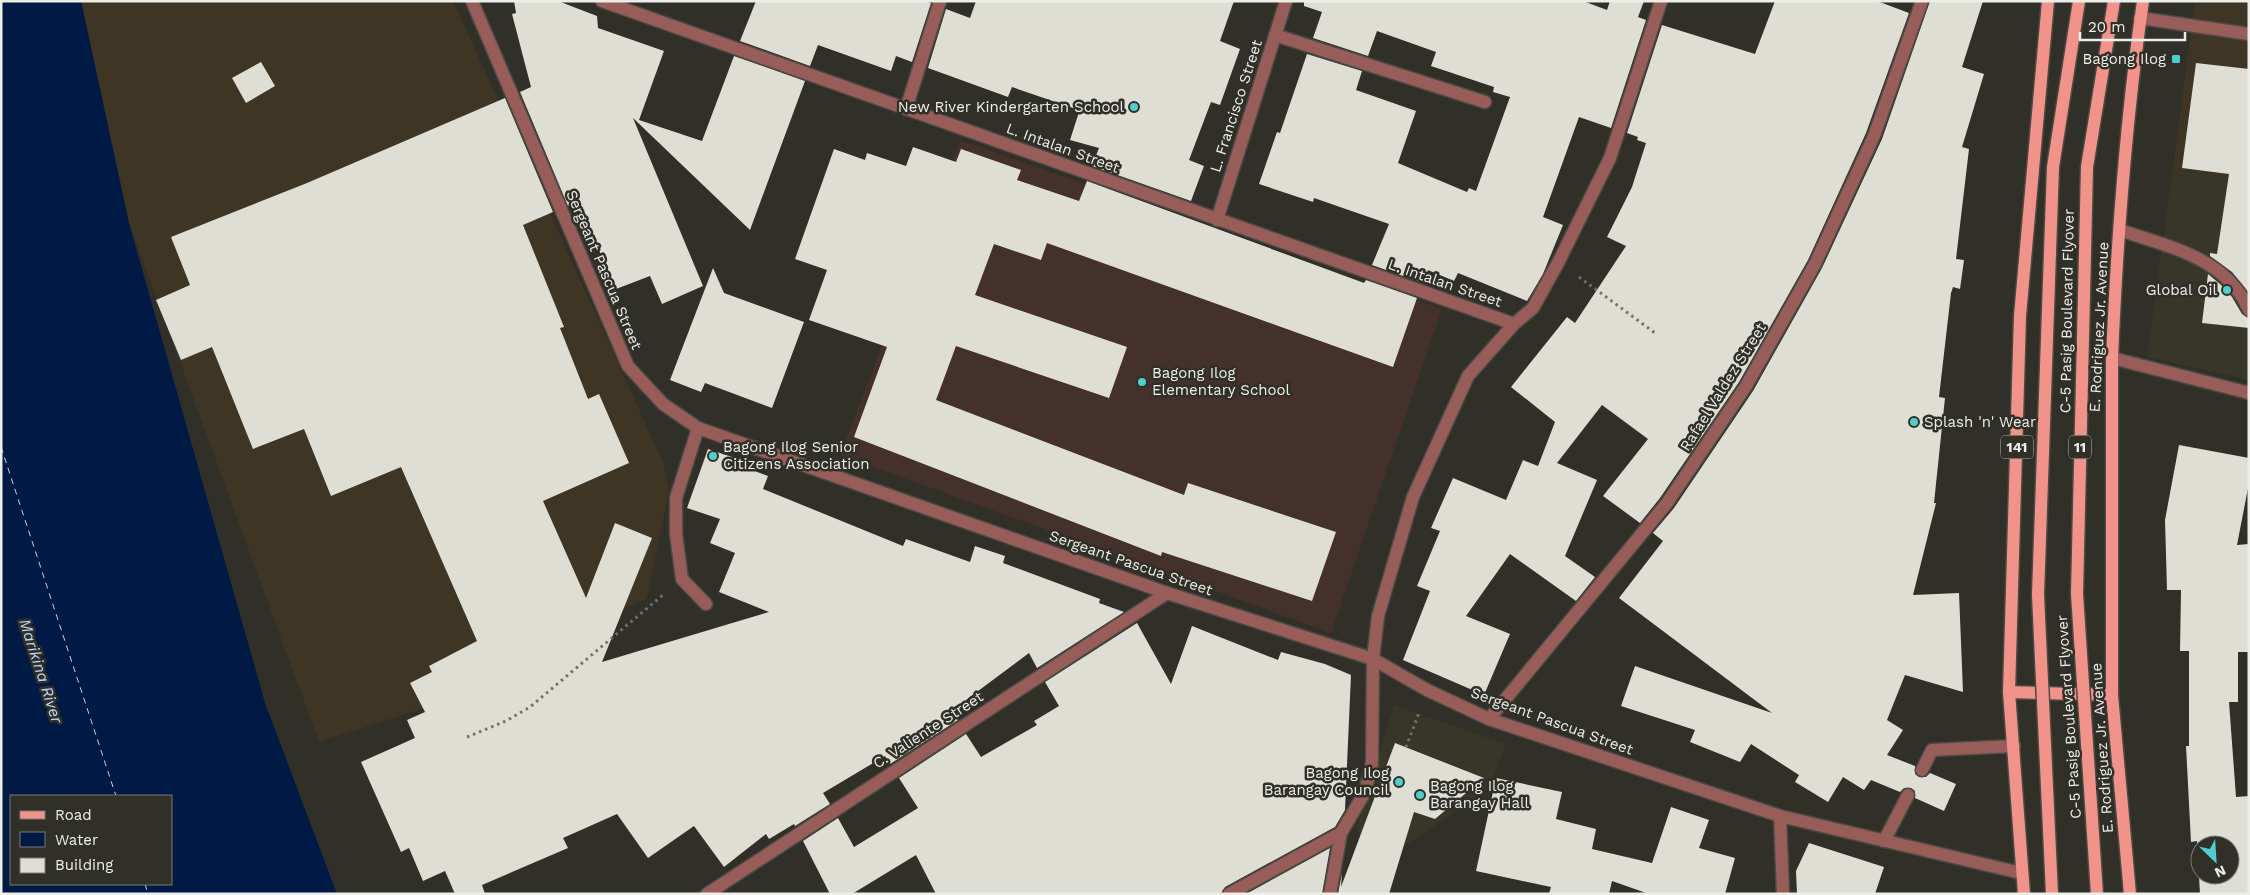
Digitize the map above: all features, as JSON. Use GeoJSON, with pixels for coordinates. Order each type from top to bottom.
{"type":"FeatureCollection","features":[{"type":"Feature","properties":{"kind":"main road","name":"141"},"geometry":{"type":"LineString","coordinates":[[2024,894],[2009,692],[2020,316],[2048,1]]}},
{"type":"Feature","properties":{"kind":"main road","name":"C-5 Pasig Boulevard Flyover"},"geometry":{"type":"LineString","coordinates":[[2052,894],[2038,595],[2053,167],[2079,1]]}},
{"type":"Feature","properties":{"kind":"main road","name":"C-5 Pasig Boulevard Flyover"},"geometry":{"type":"LineString","coordinates":[[2096,894],[2077,594],[2087,167],[2114,1]]}},
{"type":"Feature","properties":{"kind":"main road","name":"E. Rodriguez Jr. Avenue"},"geometry":{"type":"LineString","coordinates":[[2130,894],[2112,695],[2112,358],[2133,71],[2142,1]]}},
{"type":"Feature","properties":{"kind":"main road"},"geometry":{"type":"LineString","coordinates":[[2009,692],[2112,695]]}},
{"type":"Feature","properties":{"kind":"street","name":"Sergeant Pascua Street"},"geometry":{"type":"LineString","coordinates":[[472,1],[628,366],[663,404],[698,428],[1167,593],[1373,659],[1426,690],[1490,719],[1780,816],[2021,873]]}},
{"type":"Feature","properties":{"kind":"street","name":"L. Intalan Street"},"geometry":{"type":"LineString","coordinates":[[602,1],[1514,324]]}},
{"type":"Feature","properties":{"kind":"street"},"geometry":{"type":"LineString","coordinates":[[906,109],[940,1]]}},
{"type":"Feature","properties":{"kind":"street","name":"L. Francisco Street"},"geometry":{"type":"LineString","coordinates":[[1217,220],[1286,1]]}},
{"type":"Feature","properties":{"kind":"street"},"geometry":{"type":"LineString","coordinates":[[1330,894],[1340,832],[1365,792],[1372,763],[1373,659],[1378,616],[1413,497],[1468,376],[1514,324],[1533,308],[1559,261],[1610,158],[1662,1]]}},
{"type":"Feature","properties":{"kind":"street","name":"Rafael Valdez Street"},"geometry":{"type":"LineString","coordinates":[[1490,719],[1667,503],[1746,386],[1815,264],[1874,136],[1922,1]]}},
{"type":"Feature","properties":{"kind":"street"},"geometry":{"type":"LineString","coordinates":[[2140,18],[2249,34]]}},
{"type":"Feature","properties":{"kind":"street"},"geometry":{"type":"LineString","coordinates":[[1275,35],[1484,102]]}},
{"type":"Feature","properties":{"kind":"street"},"geometry":{"type":"LineString","coordinates":[[2120,230],[2204,260],[2222,273],[2237,289],[2249,310]]}},
{"type":"Feature","properties":{"kind":"street"},"geometry":{"type":"LineString","coordinates":[[2112,358],[2249,393]]}},
{"type":"Feature","properties":{"kind":"street"},"geometry":{"type":"LineString","coordinates":[[698,428],[676,498],[676,534],[682,579],[706,604]]}},
{"type":"Feature","properties":{"kind":"street","name":"C. Valiente Street"},"geometry":{"type":"LineString","coordinates":[[707,894],[1167,593]]}},
{"type":"Feature","properties":{"kind":"street"},"geometry":{"type":"LineString","coordinates":[[1922,770],[1932,750],[2014,746]]}},
{"type":"Feature","properties":{"kind":"street"},"geometry":{"type":"LineString","coordinates":[[1884,841],[1908,795]]}},
{"type":"Feature","properties":{"kind":"street"},"geometry":{"type":"LineString","coordinates":[[1780,816],[1782,894]]}},
{"type":"Feature","properties":{"kind":"street"},"geometry":{"type":"LineString","coordinates":[[1229,894],[1340,832]]}},
{"type":"Feature","properties":{"kind":"path"},"geometry":{"type":"LineString","coordinates":[[1559,261],[1655,333]]}},
{"type":"Feature","properties":{"kind":"path"},"geometry":{"type":"LineString","coordinates":[[467,737],[506,721],[530,707],[682,579]]}},
{"type":"Feature","properties":{"kind":"path"},"geometry":{"type":"LineString","coordinates":[[1406,747],[1426,690]]}},
{"type":"Feature","properties":{"kind":"shaded area"},"geometry":{"type":"Polygon","coordinates":[[[81,1],[453,1],[663,462],[669,490],[647,599],[497,659],[446,701],[319,742],[129,223],[81,1]]]}},
{"type":"Feature","properties":{"kind":"shaded area"},"geometry":{"type":"Polygon","coordinates":[[[2195,1],[2249,1],[2249,180],[2173,168],[2195,1]]]}},
{"type":"Feature","properties":{"kind":"shaded area","name":"Bagong Ilog Elementary School"},"geometry":{"type":"Polygon","coordinates":[[[960,140],[1442,309],[1331,633],[840,455],[960,140]]]}},
{"type":"Feature","properties":{"kind":"shaded area"},"geometry":{"type":"Polygon","coordinates":[[[2173,168],[2249,180],[2249,380],[2147,357],[2173,168]]]}},
{"type":"Feature","properties":{"kind":"shaded area"},"geometry":{"type":"Polygon","coordinates":[[[1394,705],[1506,744],[1485,792],[1400,849],[1356,831],[1394,705]]]}},
{"type":"Feature","properties":{"kind":"water","name":"Marikina River"},"geometry":{"type":"Polygon","coordinates":[[[1,1],[81,1],[129,223],[265,703],[337,894],[1,894],[1,1]]]}},
{"type":"Feature","properties":{"kind":"building"},"geometry":{"type":"Polygon","coordinates":[[[514,1],[558,1],[597,16],[598,28],[664,51],[639,120],[702,141],[734,56],[805,81],[750,230],[633,118],[703,286],[662,304],[650,276],[616,289],[578,202],[568,206],[520,92],[531,87],[512,14],[516,13],[514,1]]]}},
{"type":"Feature","properties":{"kind":"building"},"geometry":{"type":"Polygon","coordinates":[[[756,1],[926,1],[931,3],[912,62],[896,56],[891,71],[818,45],[810,66],[740,41],[756,1]]]}},
{"type":"Feature","properties":{"kind":"building"},"geometry":{"type":"Polygon","coordinates":[[[976,1],[1234,1],[1220,41],[1240,49],[1220,105],[1211,102],[1189,160],[1204,166],[1191,201],[1092,166],[1099,148],[1070,140],[1079,112],[1076,109],[1012,87],[1008,97],[928,68],[946,9],[970,18],[976,1]]]}},
{"type":"Feature","properties":{"kind":"building"},"geometry":{"type":"Polygon","coordinates":[[[1304,1],[1583,1],[1607,10],[1610,1],[1644,1],[1638,17],[1646,20],[1611,128],[1579,117],[1543,217],[1563,225],[1543,274],[1527,301],[1458,273],[1454,281],[1428,270],[1423,283],[1372,265],[1389,224],[1314,198],[1313,202],[1259,184],[1277,132],[1280,133],[1307,54],[1362,71],[1356,90],[1416,111],[1398,163],[1467,192],[1469,188],[1476,191],[1510,97],[1493,92],[1494,87],[1431,66],[1436,52],[1377,31],[1368,56],[1313,38],[1322,12],[1304,6],[1304,1]]]}},
{"type":"Feature","properties":{"kind":"building"},"geometry":{"type":"Polygon","coordinates":[[[1775,1],[1877,1],[1909,13],[1866,133],[1808,260],[1739,382],[1660,498],[1640,523],[1603,496],[1648,439],[1602,405],[1557,463],[1597,480],[1565,556],[1595,577],[1576,601],[1510,554],[1466,616],[1510,634],[1484,695],[1403,660],[1430,591],[1417,586],[1440,531],[1431,528],[1453,478],[1506,500],[1523,460],[1538,466],[1555,422],[1511,387],[1567,317],[1575,323],[1626,246],[1607,237],[1632,187],[1646,143],[1637,140],[1638,137],[1627,133],[1662,25],[1755,54],[1775,1]]]}},
{"type":"Feature","properties":{"kind":"building"},"geometry":{"type":"Polygon","coordinates":[[[1930,1],[1983,1],[1962,67],[1984,74],[1962,147],[1969,149],[1956,259],[1964,260],[1960,289],[1953,287],[1951,293],[1939,397],[1945,398],[1934,503],[1936,503],[1913,595],[1959,593],[1963,692],[1905,675],[1887,720],[1903,730],[1887,755],[1915,766],[1915,774],[1919,777],[1926,777],[1930,773],[1956,784],[1944,811],[1915,798],[1915,791],[1911,788],[1904,788],[1900,792],[1871,780],[1864,790],[1843,777],[1828,802],[1795,782],[1799,775],[1751,744],[1740,762],[1690,742],[1695,730],[1621,706],[1635,666],[1772,713],[1619,598],[1663,541],[1653,533],[1674,508],[1753,391],[1822,268],[1882,139],[1930,1]]]}},
{"type":"Feature","properties":{"kind":"building"},"geometry":{"type":"Polygon","coordinates":[[[261,62],[275,86],[246,103],[232,78],[261,62]]]}},
{"type":"Feature","properties":{"kind":"building"},"geometry":{"type":"Polygon","coordinates":[[[2196,63],[2249,69],[2249,293],[2232,272],[2210,256],[2210,253],[2217,254],[2229,174],[2182,168],[2196,63]]]}},
{"type":"Feature","properties":{"kind":"building"},"geometry":{"type":"Polygon","coordinates":[[[505,98],[553,212],[523,225],[564,327],[560,328],[588,399],[599,394],[629,463],[543,501],[586,598],[615,523],[652,538],[602,662],[769,612],[719,592],[735,553],[710,543],[720,519],[687,508],[708,449],[735,458],[733,463],[768,476],[763,489],[903,546],[906,539],[970,562],[975,546],[1005,556],[1003,563],[1100,599],[1099,603],[1124,612],[1037,668],[1029,653],[966,700],[969,704],[954,714],[958,720],[890,764],[885,756],[823,793],[830,804],[795,826],[794,824],[769,839],[766,834],[724,867],[694,826],[648,858],[617,814],[563,838],[568,848],[482,885],[485,894],[455,894],[445,871],[423,881],[409,848],[401,852],[361,762],[415,738],[407,720],[425,712],[410,683],[432,672],[429,666],[477,641],[401,467],[331,496],[304,429],[253,449],[212,347],[181,360],[156,300],[190,285],[171,237],[307,183],[505,98]]]}},
{"type":"Feature","properties":{"kind":"building"},"geometry":{"type":"Polygon","coordinates":[[[913,147],[956,162],[961,149],[1021,170],[1017,180],[1079,201],[1087,181],[1364,283],[1366,280],[1417,298],[1393,367],[1047,243],[1041,260],[994,244],[975,295],[1127,347],[1109,398],[956,346],[936,400],[1184,495],[1188,483],[1336,532],[1312,601],[1162,552],[1161,556],[854,437],[887,347],[809,320],[827,270],[795,259],[834,149],[865,160],[867,153],[906,166],[913,147]]]}},
{"type":"Feature","properties":{"kind":"building"},"geometry":{"type":"Polygon","coordinates":[[[713,268],[724,293],[804,322],[772,408],[705,383],[701,392],[670,380],[713,268]]]}},
{"type":"Feature","properties":{"kind":"building"},"geometry":{"type":"Polygon","coordinates":[[[2208,274],[2232,297],[2242,314],[2249,318],[2249,328],[2202,323],[2208,274]]]}},
{"type":"Feature","properties":{"kind":"building"},"geometry":{"type":"Polygon","coordinates":[[[2179,445],[2249,458],[2249,483],[2237,545],[2249,544],[2249,652],[2238,652],[2238,702],[2229,702],[2236,797],[2249,796],[2249,894],[2200,894],[2199,885],[2240,885],[2240,835],[2191,835],[2186,746],[2189,746],[2189,651],[2180,651],[2181,590],[2167,590],[2165,520],[2179,445]]]}},
{"type":"Feature","properties":{"kind":"building"},"geometry":{"type":"Polygon","coordinates":[[[1137,623],[1171,684],[1192,626],[1278,660],[1281,652],[1325,664],[1351,675],[1345,810],[1335,827],[1225,887],[1221,894],[936,894],[916,855],[852,894],[830,894],[803,841],[838,818],[854,847],[918,808],[899,778],[966,734],[981,757],[1037,725],[1034,721],[1059,706],[1045,682],[1137,623]]]}},
{"type":"Feature","properties":{"kind":"building","name":"Bagong Ilog Barangay Hall"},"geometry":{"type":"Polygon","coordinates":[[[1395,743],[1484,778],[1435,819],[1414,812],[1389,894],[1338,894],[1342,873],[1341,887],[1395,743]]]}},
{"type":"Feature","properties":{"kind":"building"},"geometry":{"type":"Polygon","coordinates":[[[1496,778],[1562,792],[1556,819],[1596,829],[1592,849],[1652,863],[1671,807],[1709,820],[1699,848],[1735,858],[1725,894],[1649,894],[1612,881],[1609,894],[1549,894],[1551,887],[1476,871],[1496,778]]]}},
{"type":"Feature","properties":{"kind":"building"},"geometry":{"type":"Polygon","coordinates":[[[1809,843],[1884,867],[1875,894],[1797,894],[1796,871],[1809,843]]]}},
{"type":"Feature","properties":{"kind":"building"},"geometry":{"type":"Polygon","coordinates":[[[1330,848],[1322,894],[1246,894],[1330,848]]]}},
{"type":"Feature","properties":{"kind":"ferry route"},"geometry":{"type":"LineString","coordinates":[[1,447],[116,795]]}},
{"type":"Feature","properties":{"kind":"ferry route"},"geometry":{"type":"LineString","coordinates":[[145,885],[148,894]]}},
{"type":"Feature","properties":{"kind":"place","name":"Bagong Ilog"},"geometry":{"type":"Point","coordinates":[2176,59]}},
{"type":"Feature","properties":{"kind":"place","name":"New River Kindergarten School"},"geometry":{"type":"Point","coordinates":[1134,107]}},
{"type":"Feature","properties":{"kind":"place","name":"Global Oil"},"geometry":{"type":"Point","coordinates":[2227,290]}},
{"type":"Feature","properties":{"kind":"place","name":"Bagong Ilog Elementary School"},"geometry":{"type":"Point","coordinates":[1142,382]}},
{"type":"Feature","properties":{"kind":"place","name":"Splash 'n' Wear"},"geometry":{"type":"Point","coordinates":[1914,422]}},
{"type":"Feature","properties":{"kind":"place","name":"Bagong Ilog Senior Citizens Association"},"geometry":{"type":"Point","coordinates":[713,456]}},
{"type":"Feature","properties":{"kind":"place","name":"Bagong Ilog Barangay Council"},"geometry":{"type":"Point","coordinates":[1399,782]}},
{"type":"Feature","properties":{"kind":"place","name":"Bagong Ilog Barangay Hall"},"geometry":{"type":"Point","coordinates":[1420,795]}}]}
